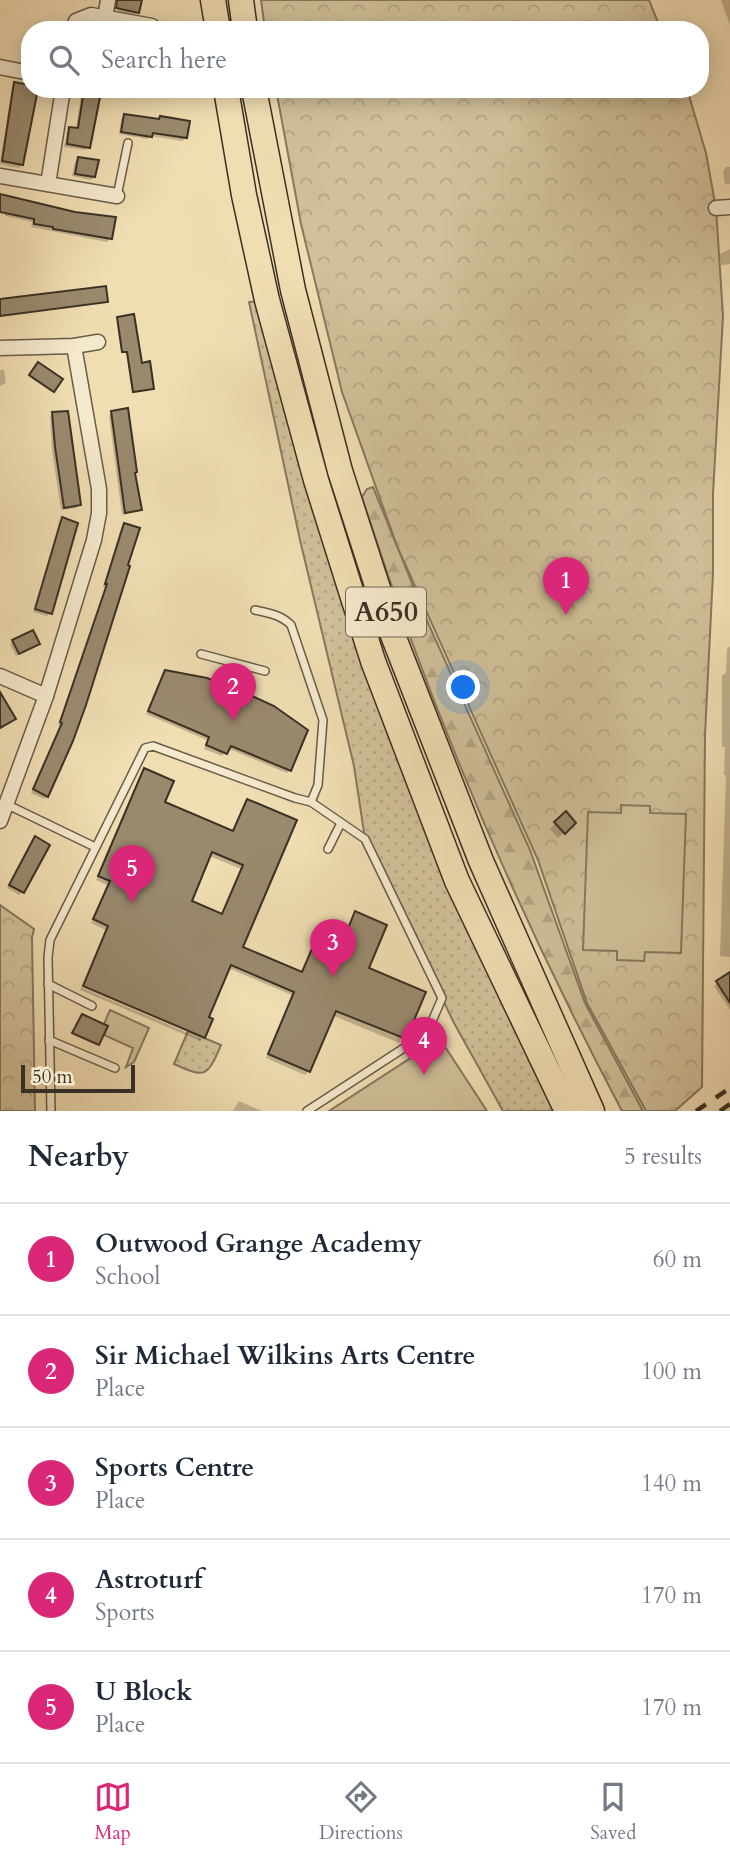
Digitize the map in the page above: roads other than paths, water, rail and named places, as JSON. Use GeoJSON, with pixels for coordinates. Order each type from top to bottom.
{"type":"FeatureCollection","features":[{"type":"Feature","properties":{"kind":"highway"},"geometry":{"type":"LineString","coordinates":[[213,0],[216,21]]}},
{"type":"Feature","properties":{"kind":"highway"},"geometry":{"type":"LineString","coordinates":[[242,0],[245,21]]}},
{"type":"Feature","properties":{"kind":"highway","name":"A650"},"geometry":{"type":"LineString","coordinates":[[228,98],[244,195],[267,300],[316,480],[373,661],[457,881],[567,1111]]}},
{"type":"Feature","properties":{"kind":"highway","name":"A650"},"geometry":{"type":"LineString","coordinates":[[256,98],[293,290],[340,471],[394,638],[481,861],[592,1111]]}},
{"type":"Feature","properties":{"kind":"street"},"geometry":{"type":"LineString","coordinates":[[105,18],[108,0]]}},
{"type":"Feature","properties":{"kind":"street"},"geometry":{"type":"LineString","coordinates":[[76,21],[91,15],[123,21]]}},
{"type":"Feature","properties":{"kind":"street"},"geometry":{"type":"LineString","coordinates":[[0,67],[21,71]]}},
{"type":"Feature","properties":{"kind":"street"},"geometry":{"type":"LineString","coordinates":[[48,184],[62,98]]}},
{"type":"Feature","properties":{"kind":"street"},"geometry":{"type":"LineString","coordinates":[[0,176],[117,196]]}},
{"type":"Feature","properties":{"kind":"street"},"geometry":{"type":"LineString","coordinates":[[0,348],[74,346],[98,342]]}},
{"type":"Feature","properties":{"kind":"street"},"geometry":{"type":"LineString","coordinates":[[0,821],[46,696],[100,513],[99,489],[74,346]]}},
{"type":"Feature","properties":{"kind":"street"},"geometry":{"type":"LineString","coordinates":[[0,676],[46,696]]}},
{"type":"Feature","properties":{"kind":"lane"},"geometry":{"type":"LineString","coordinates":[[117,196],[128,144]]}},
{"type":"Feature","properties":{"kind":"lane"},"geometry":{"type":"LineString","coordinates":[[255,610],[284,618],[291,625],[322,713],[318,785],[311,802]]}},
{"type":"Feature","properties":{"kind":"lane"},"geometry":{"type":"LineString","coordinates":[[201,654],[241,661],[265,671]]}},
{"type":"Feature","properties":{"kind":"lane"},"geometry":{"type":"LineString","coordinates":[[51,1111],[48,984],[50,940],[145,748],[153,746],[311,802],[365,839],[442,998],[427,1033],[307,1111]]}},
{"type":"Feature","properties":{"kind":"lane"},"geometry":{"type":"LineString","coordinates":[[8,804],[95,847]]}},
{"type":"Feature","properties":{"kind":"lane"},"geometry":{"type":"LineString","coordinates":[[328,849],[341,822]]}},
{"type":"Feature","properties":{"kind":"lane"},"geometry":{"type":"LineString","coordinates":[[48,984],[92,1006]]}},
{"type":"Feature","properties":{"kind":"lane"},"geometry":{"type":"LineString","coordinates":[[49,1040],[115,1068]]}},
{"type":"Feature","properties":{"kind":"railway"},"geometry":{"type":"LineString","coordinates":[[696,1111],[730,1088]]}},
{"type":"Feature","properties":{"kind":"railway"},"geometry":{"type":"LineString","coordinates":[[720,1111],[730,1104]]}},
{"type":"Feature","properties":{"kind":"place","name":"Outwood Grange Academy"},"geometry":{"type":"Point","coordinates":[566,615]}},
{"type":"Feature","properties":{"kind":"place","name":"Sir Michael Wilkins Arts Centre"},"geometry":{"type":"Point","coordinates":[233,721]}},
{"type":"Feature","properties":{"kind":"place","name":"U Block"},"geometry":{"type":"Point","coordinates":[132,903]}},
{"type":"Feature","properties":{"kind":"place","name":"Sports Centre"},"geometry":{"type":"Point","coordinates":[333,977]}},
{"type":"Feature","properties":{"kind":"place","name":"Astroturf"},"geometry":{"type":"Point","coordinates":[424,1075]}}]}
